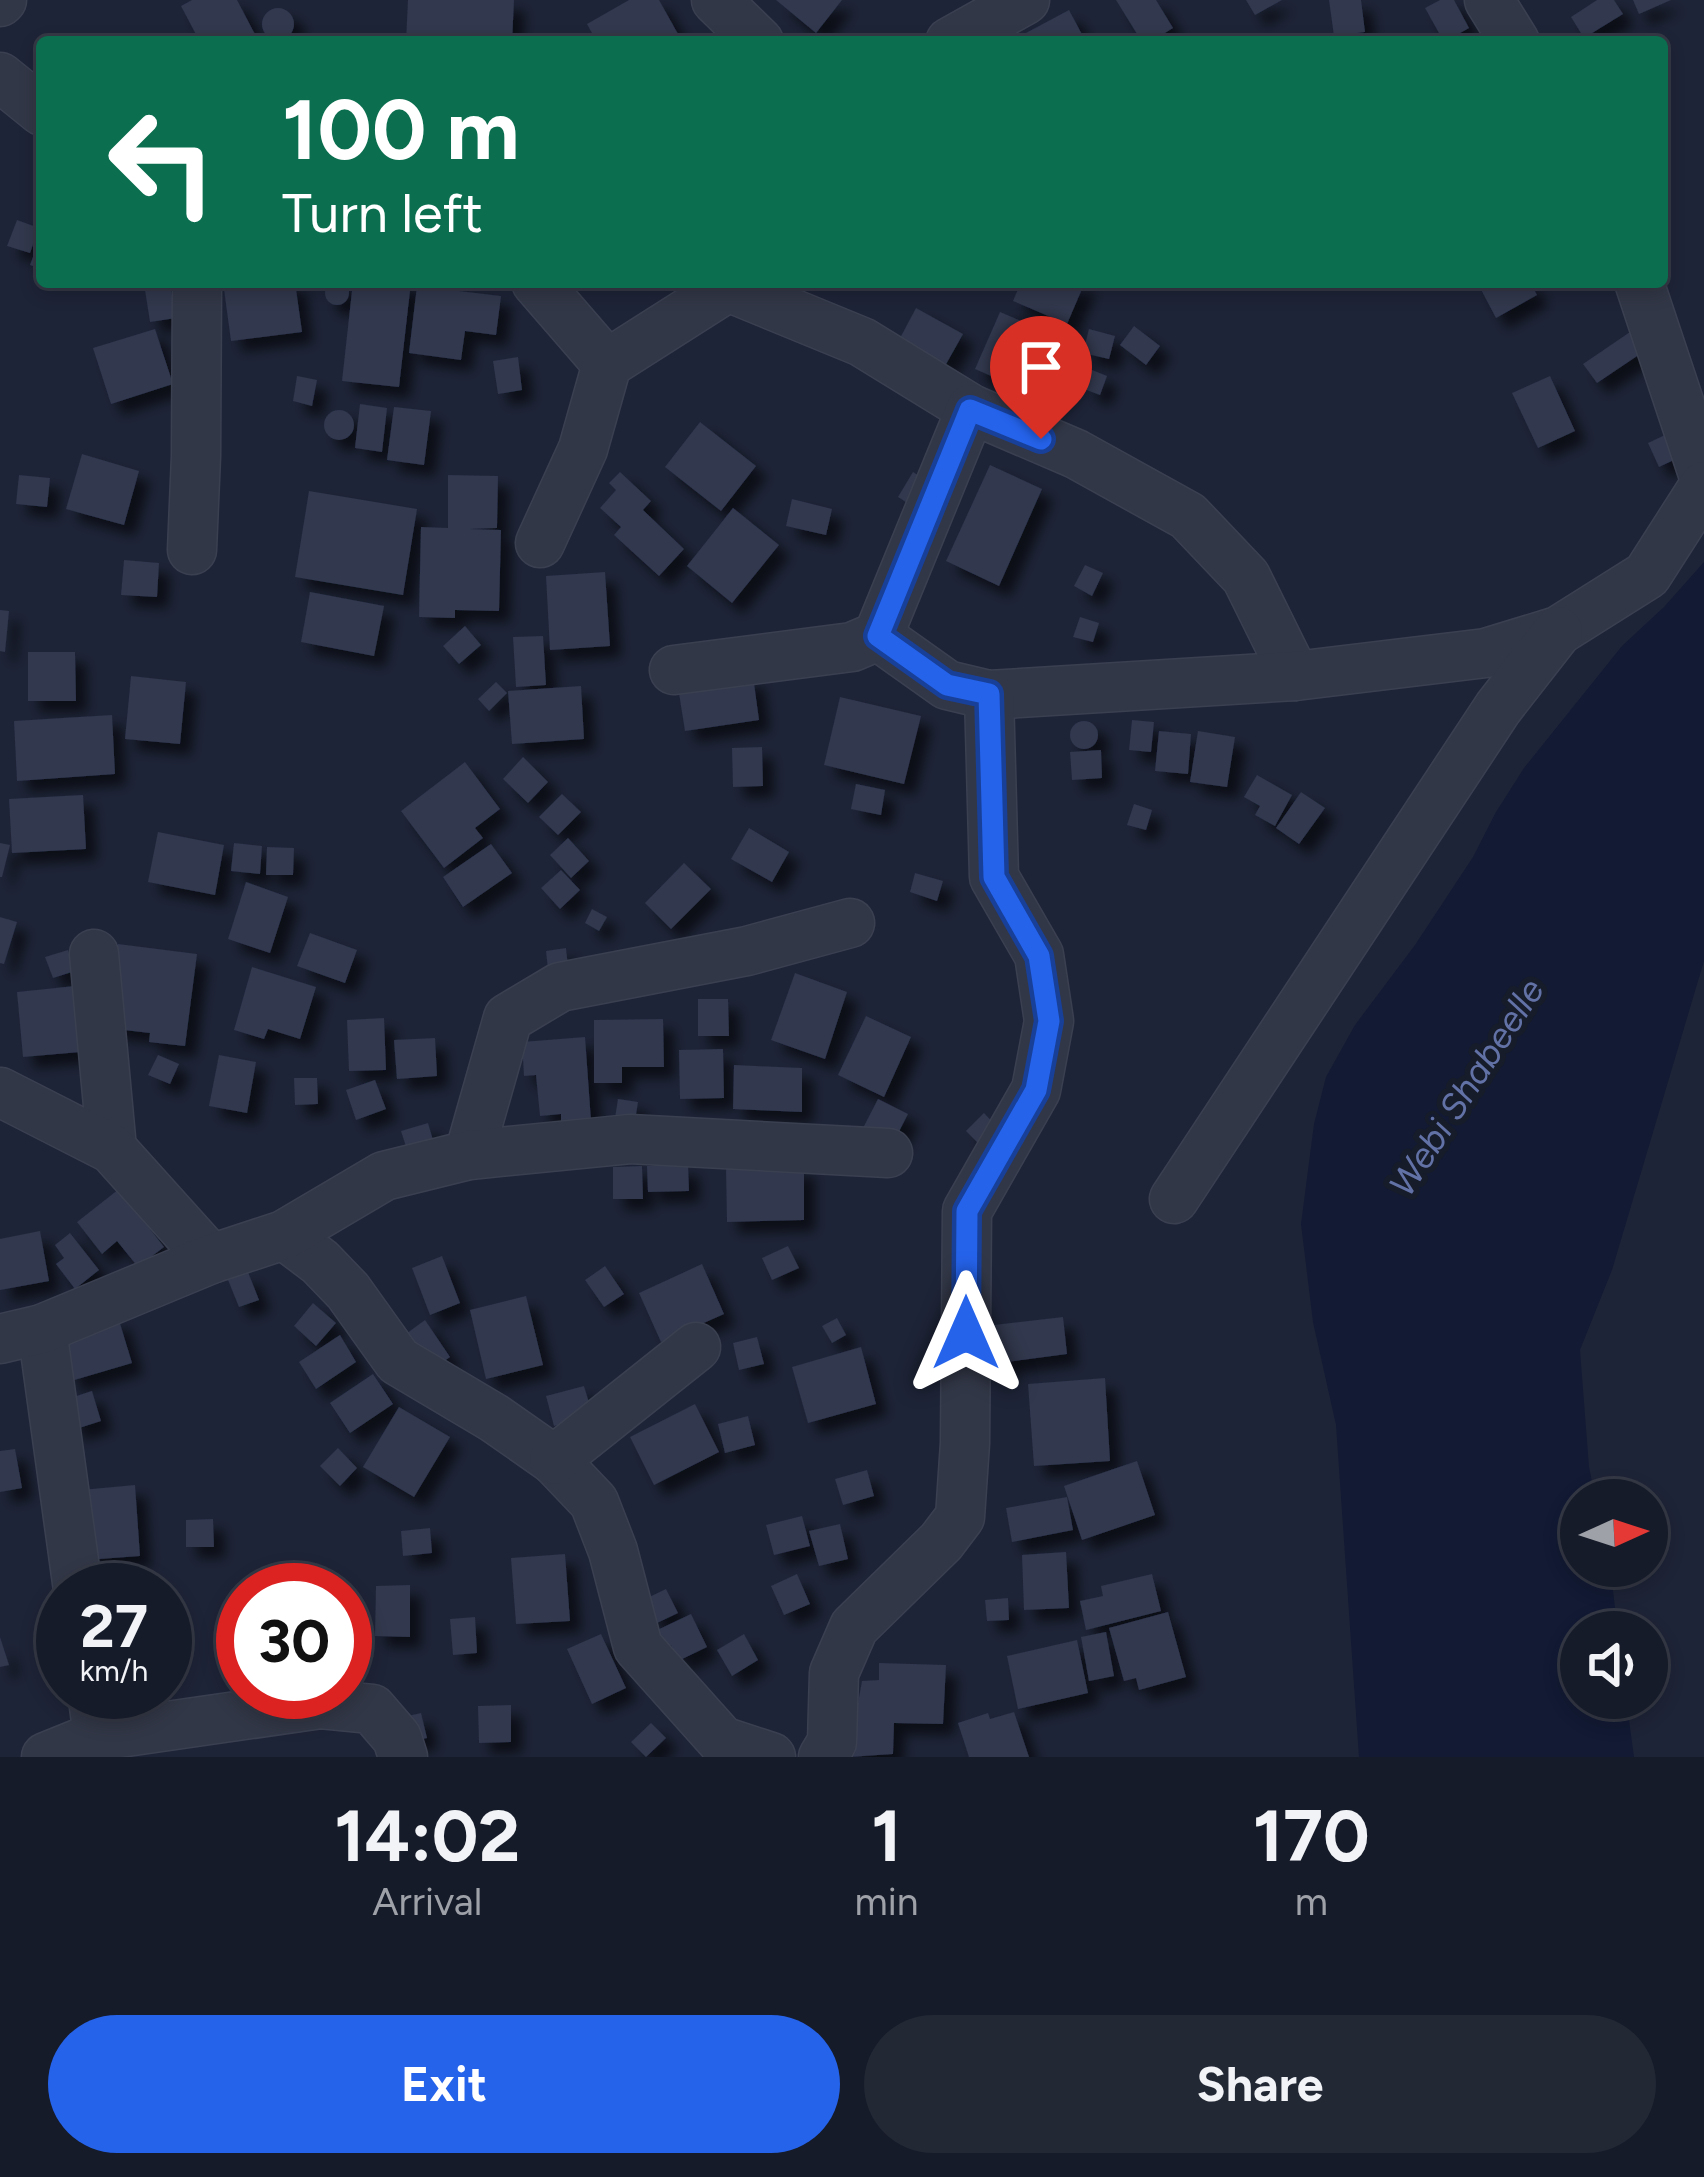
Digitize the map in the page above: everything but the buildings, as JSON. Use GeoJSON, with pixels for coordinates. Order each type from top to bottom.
{"type":"FeatureCollection","features":[{"type":"Feature","properties":{"kind":"street"},"geometry":{"type":"LineString","coordinates":[[716,0],[753,36]]}},
{"type":"Feature","properties":{"kind":"street"},"geometry":{"type":"LineString","coordinates":[[961,36],[1025,0]]}},
{"type":"Feature","properties":{"kind":"street"},"geometry":{"type":"LineString","coordinates":[[1489,0],[1510,36]]}},
{"type":"Feature","properties":{"kind":"street"},"geometry":{"type":"LineString","coordinates":[[0,77],[36,106]]}},
{"type":"Feature","properties":{"kind":"street"},"geometry":{"type":"LineString","coordinates":[[192,550],[196,288]]}},
{"type":"Feature","properties":{"kind":"street"},"geometry":{"type":"LineString","coordinates":[[541,288],[607,364]]}},
{"type":"Feature","properties":{"kind":"street"},"geometry":{"type":"LineString","coordinates":[[540,543],[583,448],[607,364],[724,288]]}},
{"type":"Feature","properties":{"kind":"street"},"geometry":{"type":"LineString","coordinates":[[736,288],[862,342],[970,410],[1076,454],[1188,516],[1246,577],[1295,676]]}},
{"type":"Feature","properties":{"kind":"street"},"geometry":{"type":"LineString","coordinates":[[1641,288],[1704,477]]}},
{"type":"Feature","properties":{"kind":"street"},"geometry":{"type":"LineString","coordinates":[[674,670],[852,647],[878,636],[970,410]]}},
{"type":"Feature","properties":{"kind":"street"},"geometry":{"type":"LineString","coordinates":[[878,636],[947,685],[989,694],[1295,676],[1486,653],[1558,631],[1647,575],[1704,486]]}},
{"type":"Feature","properties":{"kind":"street"},"geometry":{"type":"LineString","coordinates":[[1174,1199],[1498,709],[1558,631]]}},
{"type":"Feature","properties":{"kind":"street"},"geometry":{"type":"LineString","coordinates":[[823,1757],[832,1742],[834,1673],[854,1627],[941,1542],[960,1517],[967,1211],[1036,1090],[1049,1021],[1039,956],[994,877],[989,694]]}},
{"type":"Feature","properties":{"kind":"street"},"geometry":{"type":"LineString","coordinates":[[469,1155],[508,1018],[560,987],[747,951],[850,923]]}},
{"type":"Feature","properties":{"kind":"street"},"geometry":{"type":"LineString","coordinates":[[94,954],[112,1148]]}},
{"type":"Feature","properties":{"kind":"street"},"geometry":{"type":"LineString","coordinates":[[0,1092],[112,1148],[211,1258]]}},
{"type":"Feature","properties":{"kind":"street"},"geometry":{"type":"LineString","coordinates":[[72,1563],[21,1334],[211,1258],[284,1235],[384,1176],[469,1155],[630,1139],[888,1153]]}},
{"type":"Feature","properties":{"kind":"street"},"geometry":{"type":"LineString","coordinates":[[284,1235],[348,1291],[398,1361],[554,1460],[594,1502],[613,1551],[638,1647],[722,1742],[771,1757]]}},
{"type":"Feature","properties":{"kind":"street"},"geometry":{"type":"LineString","coordinates":[[554,1460],[695,1347]]}},
{"type":"Feature","properties":{"kind":"street"},"geometry":{"type":"LineString","coordinates":[[192,1710],[321,1704],[372,1708],[397,1738],[403,1757]]}},
{"type":"Feature","properties":{"kind":"street"},"geometry":{"type":"LineString","coordinates":[[46,1757],[89,1719]]}},
{"type":"Feature","properties":{"kind":"water","name":"Webi Shabeelle"},"geometry":{"type":"Polygon","coordinates":[[[1704,562],[1704,961],[1612,1270],[1580,1350],[1592,1479],[1560,1479],[1560,1587],[1613,1587],[1615,1611],[1560,1611],[1560,1719],[1629,1719],[1634,1757],[1359,1757],[1336,1425],[1313,1322],[1301,1224],[1314,1124],[1326,1077],[1355,1025],[1473,857],[1524,768],[1622,646],[1704,562]]]}},
{"type":"Feature","properties":{"kind":"route"},"geometry":{"type":"LineString","coordinates":[[966,1333],[967,1211],[1036,1090],[1049,1021],[1039,956],[994,877],[989,694],[947,685],[878,636],[970,410],[1041,439]]}}]}
